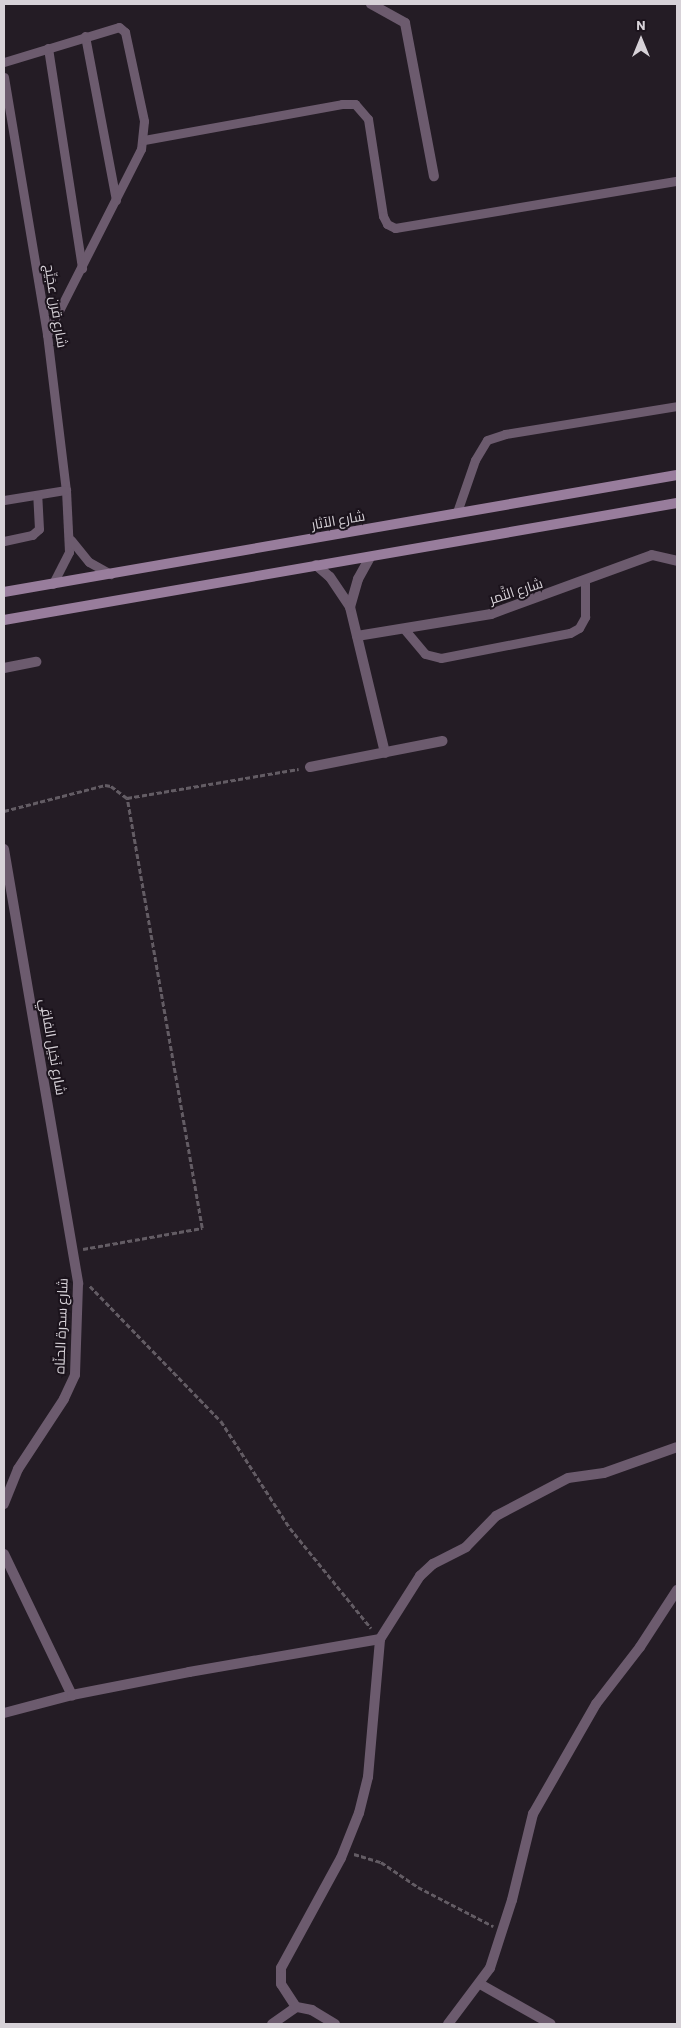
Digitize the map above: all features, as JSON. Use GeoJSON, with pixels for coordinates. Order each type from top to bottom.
{"type":"FeatureCollection","features":[{"type":"Feature","properties":{"kind":"street"},"geometry":{"type":"LineString","coordinates":[[370,4],[405,23],[434,176]]}},
{"type":"Feature","properties":{"kind":"street","name":"شارع الآثار"},"geometry":{"type":"LineString","coordinates":[[4,592],[115,575],[457,512],[677,475]]}},
{"type":"Feature","properties":{"kind":"street"},"geometry":{"type":"LineString","coordinates":[[4,620],[677,503]]}},
{"type":"Feature","properties":{"kind":"street"},"geometry":{"type":"LineString","coordinates":[[350,607],[358,579],[370,557]]}},
{"type":"Feature","properties":{"kind":"street","name":"شارع التَّمر"},"geometry":{"type":"LineString","coordinates":[[357,636],[405,630],[492,614],[585,582],[645,557],[666,557],[677,560]]}},
{"type":"Feature","properties":{"kind":"street"},"geometry":{"type":"LineString","coordinates":[[316,565],[341,591],[350,607],[385,753]]}},
{"type":"Feature","properties":{"kind":"street"},"geometry":{"type":"LineString","coordinates":[[4,668],[36,662]]}},
{"type":"Feature","properties":{"kind":"street"},"geometry":{"type":"LineString","coordinates":[[310,767],[442,741]]}},
{"type":"Feature","properties":{"kind":"street","name":"شارع نَخِيل الفاقِي"},"geometry":{"type":"LineString","coordinates":[[4,849],[74,1250]]}},
{"type":"Feature","properties":{"kind":"street","name":"شارع سدرة الحنّاه"},"geometry":{"type":"LineString","coordinates":[[4,1504],[18,1469],[64,1399],[76,1375],[77,1272],[74,1250]]}},
{"type":"Feature","properties":{"kind":"street"},"geometry":{"type":"LineString","coordinates":[[296,2007],[281,1984],[281,1968],[344,1851],[359,1813],[368,1777],[380,1639],[420,1576],[433,1564],[466,1547],[496,1516],[568,1478],[604,1473],[677,1447]]}},
{"type":"Feature","properties":{"kind":"street"},"geometry":{"type":"LineString","coordinates":[[4,1554],[72,1695]]}},
{"type":"Feature","properties":{"kind":"street"},"geometry":{"type":"LineString","coordinates":[[448,2024],[480,1984],[490,1968],[512,1900],[533,1814],[596,1704],[640,1647],[677,1590]]}},
{"type":"Feature","properties":{"kind":"street"},"geometry":{"type":"LineString","coordinates":[[4,1714],[72,1695],[380,1639]]}},
{"type":"Feature","properties":{"kind":"street"},"geometry":{"type":"LineString","coordinates":[[480,1984],[551,2024]]}},
{"type":"Feature","properties":{"kind":"street"},"geometry":{"type":"LineString","coordinates":[[272,2024],[296,2007],[312,2010],[334,2024]]}},
{"type":"Feature","properties":{"kind":"lane"},"geometry":{"type":"LineString","coordinates":[[4,62],[113,28],[123,29],[144,121],[144,140],[116,200],[47,334]]}},
{"type":"Feature","properties":{"kind":"lane"},"geometry":{"type":"LineString","coordinates":[[85,36],[116,200]]}},
{"type":"Feature","properties":{"kind":"lane"},"geometry":{"type":"LineString","coordinates":[[48,48],[82,268]]}},
{"type":"Feature","properties":{"kind":"lane","name":"شارع قرن عجَيِّج"},"geometry":{"type":"LineString","coordinates":[[4,77],[47,334],[71,540],[65,565],[53,584]]}},
{"type":"Feature","properties":{"kind":"lane"},"geometry":{"type":"LineString","coordinates":[[144,140],[342,104],[355,104],[368,119],[383,216],[387,224],[395,228],[677,181]]}},
{"type":"Feature","properties":{"kind":"lane"},"geometry":{"type":"LineString","coordinates":[[457,512],[475,460],[487,440],[505,434],[677,406]]}},
{"type":"Feature","properties":{"kind":"lane"},"geometry":{"type":"LineString","coordinates":[[4,500],[66,490]]}},
{"type":"Feature","properties":{"kind":"lane"},"geometry":{"type":"LineString","coordinates":[[4,541],[32,535],[39,529],[37,494]]}},
{"type":"Feature","properties":{"kind":"lane"},"geometry":{"type":"LineString","coordinates":[[71,540],[89,562],[115,575]]}},
{"type":"Feature","properties":{"kind":"lane"},"geometry":{"type":"LineString","coordinates":[[405,630],[425,654],[441,658],[570,633],[579,628],[585,617],[585,582]]}},
{"type":"Feature","properties":{"kind":"path"},"geometry":{"type":"LineString","coordinates":[[127,798],[310,767]]}},
{"type":"Feature","properties":{"kind":"path"},"geometry":{"type":"LineString","coordinates":[[4,811],[105,785],[111,786],[127,798],[202,1228],[74,1250]]}},
{"type":"Feature","properties":{"kind":"path"},"geometry":{"type":"LineString","coordinates":[[77,1272],[221,1421],[290,1528],[380,1639]]}},
{"type":"Feature","properties":{"kind":"path"},"geometry":{"type":"LineString","coordinates":[[344,1851],[381,1862],[418,1888],[501,1930]]}}]}
